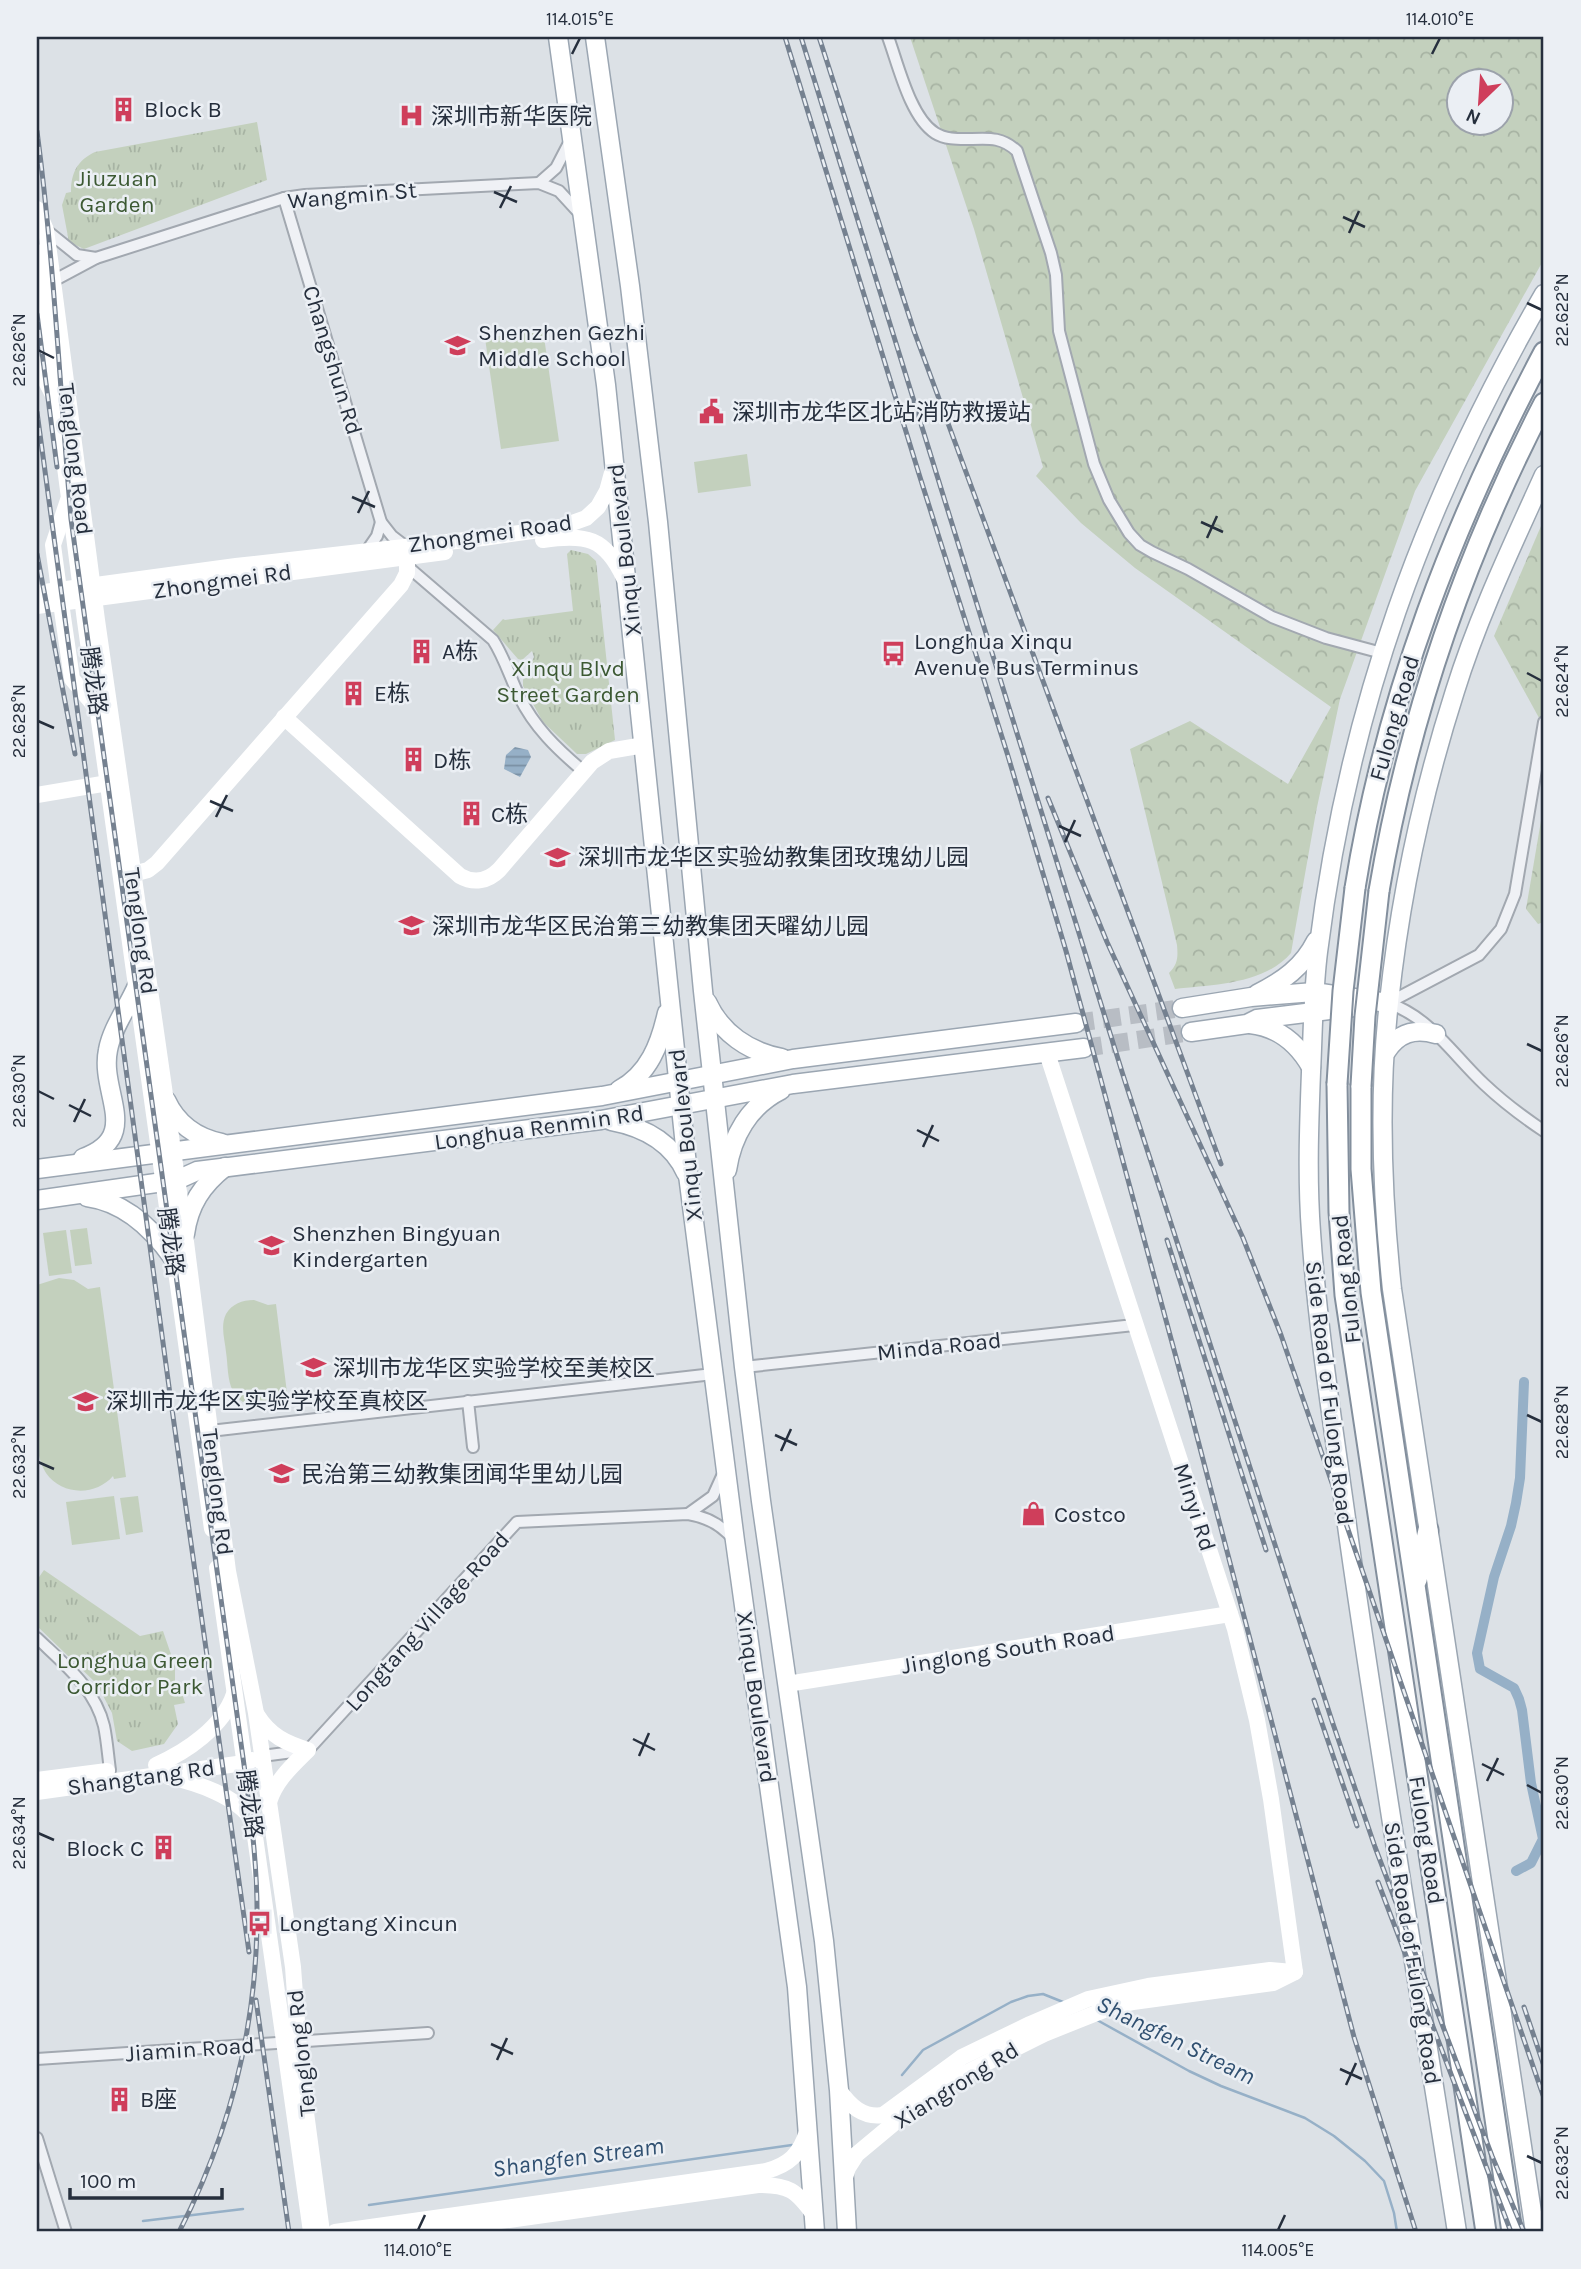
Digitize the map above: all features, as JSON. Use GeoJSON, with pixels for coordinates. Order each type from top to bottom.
{"type":"FeatureCollection","features":[{"type":"Feature","properties":{"kind":"highway","name":"Fulong Road"},"geometry":{"type":"LineString","coordinates":[[1486,2232],[1345,1295],[1339,1212],[1337,1084],[1343,991],[1355,888],[1374,783],[1392,714],[1417,639],[1465,516],[1499,440],[1544,352]]}},
{"type":"Feature","properties":{"kind":"highway","name":"Fulong Road"},"geometry":{"type":"LineString","coordinates":[[1512,2232],[1366,1253],[1361,1169],[1361,1086],[1378,891],[1398,791],[1432,671],[1482,535],[1544,403]]}},
{"type":"Feature","properties":{"kind":"highway"},"geometry":{"type":"LineString","coordinates":[[1415,1591],[1428,1530]]}},
{"type":"Feature","properties":{"kind":"main road","name":"Xinqu Boulevard"},"geometry":{"type":"LineString","coordinates":[[558,37],[614,460],[689,1182],[735,1542],[790,1935],[808,2126],[814,2224]]}},
{"type":"Feature","properties":{"kind":"main road","name":"Xinqu Boulevard"},"geometry":{"type":"LineString","coordinates":[[595,37],[658,522],[703,991],[744,1367],[824,1941],[839,2090],[847,2232]]}},
{"type":"Feature","properties":{"kind":"main road","name":"Tenglong Road"},"geometry":{"type":"LineString","coordinates":[[37,209],[46,230],[53,281],[87,593]]}},
{"type":"Feature","properties":{"kind":"main road"},"geometry":{"type":"LineString","coordinates":[[37,252],[69,498],[87,593]]}},
{"type":"Feature","properties":{"kind":"main road","name":"Side Road of Fulong Road"},"geometry":{"type":"LineString","coordinates":[[1457,2232],[1369,1680],[1321,1341],[1309,1195],[1313,1011],[1335,833],[1375,651],[1436,506],[1484,404],[1544,294]]}},
{"type":"Feature","properties":{"kind":"main road"},"geometry":{"type":"LineString","coordinates":[[37,364],[57,402]]}},
{"type":"Feature","properties":{"kind":"main road","name":"Zhongmei Road"},"geometry":{"type":"LineString","coordinates":[[406,556],[482,538],[561,527],[578,522],[593,512],[603,500],[614,460]]}},
{"type":"Feature","properties":{"kind":"main road"},"geometry":{"type":"LineString","coordinates":[[1535,2232],[1394,1303],[1388,1250],[1384,1160],[1388,1003],[1413,853],[1440,738],[1475,635],[1544,475]]}},
{"type":"Feature","properties":{"kind":"main road"},"geometry":{"type":"LineString","coordinates":[[69,498],[53,545],[72,679],[102,705]]}},
{"type":"Feature","properties":{"kind":"main road","name":"Zhongmei Road"},"geometry":{"type":"LineString","coordinates":[[368,549],[406,556],[561,537],[578,538],[600,544],[610,553],[628,587]]}},
{"type":"Feature","properties":{"kind":"main road","name":"Zhongmei Rd"},"geometry":{"type":"LineString","coordinates":[[37,606],[60,597],[368,549]]}},
{"type":"Feature","properties":{"kind":"main road"},"geometry":{"type":"LineString","coordinates":[[133,874],[148,870],[157,863],[401,585],[407,573],[406,556]]}},
{"type":"Feature","properties":{"kind":"main road","name":"Zhongmei Rd"},"geometry":{"type":"LineString","coordinates":[[87,593],[406,556]]}},
{"type":"Feature","properties":{"kind":"main road","name":"Zhongmei Rd"},"geometry":{"type":"LineString","coordinates":[[37,593],[60,597]]}},
{"type":"Feature","properties":{"kind":"main road","name":"Tenglong Rd"},"geometry":{"type":"LineString","coordinates":[[87,593],[102,705],[133,874],[166,1100],[166,1152],[170,1181],[185,1234],[228,1571],[256,1713],[293,1967],[292,2043],[301,2075],[322,2232]]}},
{"type":"Feature","properties":{"kind":"main road","name":"腾龙路"},"geometry":{"type":"LineString","coordinates":[[102,705],[108,783],[137,986],[166,1152]]}},
{"type":"Feature","properties":{"kind":"main road"},"geometry":{"type":"LineString","coordinates":[[284,717],[460,876],[472,881],[494,874],[592,762],[609,751],[644,745]]}},
{"type":"Feature","properties":{"kind":"main road"},"geometry":{"type":"LineString","coordinates":[[37,798],[108,783]]}},
{"type":"Feature","properties":{"kind":"main road"},"geometry":{"type":"LineString","coordinates":[[1251,997],[1296,970],[1307,957],[1322,928]]}},
{"type":"Feature","properties":{"kind":"main road"},"geometry":{"type":"LineString","coordinates":[[59,1166],[96,1153],[106,1146],[112,1136],[116,1119],[107,1066],[108,1048],[137,986]]}},
{"type":"Feature","properties":{"kind":"main road"},"geometry":{"type":"LineString","coordinates":[[703,991],[718,1019],[743,1044],[761,1053],[793,1059]]}},
{"type":"Feature","properties":{"kind":"main road"},"geometry":{"type":"LineString","coordinates":[[1182,1007],[1251,997],[1314,992],[1388,1003]]}},
{"type":"Feature","properties":{"kind":"main road"},"geometry":{"type":"LineString","coordinates":[[602,1096],[622,1088],[648,1065],[659,1043],[670,995]]}},
{"type":"Feature","properties":{"kind":"main road"},"geometry":{"type":"LineString","coordinates":[[1247,1024],[1257,1019],[1388,1003]]}},
{"type":"Feature","properties":{"kind":"main road","name":"Longhua Renmin Rd"},"geometry":{"type":"LineString","coordinates":[[37,1169],[602,1096],[793,1059],[1076,1023]]}},
{"type":"Feature","properties":{"kind":"main road"},"geometry":{"type":"LineString","coordinates":[[1191,1032],[1247,1024],[1261,1025],[1285,1037],[1304,1055],[1311,1067]]}},
{"type":"Feature","properties":{"kind":"main road"},"geometry":{"type":"LineString","coordinates":[[1386,1052],[1397,1038],[1409,1032],[1424,1031],[1436,1034]]}},
{"type":"Feature","properties":{"kind":"main road","name":"Longhua Renmin Rd"},"geometry":{"type":"LineString","coordinates":[[37,1200],[170,1181],[197,1171],[225,1167],[601,1120],[793,1084],[1084,1048]]}},
{"type":"Feature","properties":{"kind":"main road","name":"Minyi Rd"},"geometry":{"type":"LineString","coordinates":[[1047,1053],[1230,1614],[1260,1733],[1296,1972]]}},
{"type":"Feature","properties":{"kind":"main road"},"geometry":{"type":"LineString","coordinates":[[724,1188],[731,1150],[744,1121],[765,1098],[793,1084]]}},
{"type":"Feature","properties":{"kind":"main road"},"geometry":{"type":"LineString","coordinates":[[166,1100],[172,1115],[180,1123],[204,1137],[226,1144]]}},
{"type":"Feature","properties":{"kind":"main road"},"geometry":{"type":"LineString","coordinates":[[601,1120],[636,1128],[659,1140],[679,1160],[689,1182]]}},
{"type":"Feature","properties":{"kind":"main road"},"geometry":{"type":"LineString","coordinates":[[185,1234],[187,1219],[198,1195],[205,1184],[225,1167]]}},
{"type":"Feature","properties":{"kind":"main road","name":"腾龙路"},"geometry":{"type":"LineString","coordinates":[[170,1181],[173,1258],[253,1822],[292,2043],[311,2232]]}},
{"type":"Feature","properties":{"kind":"main road"},"geometry":{"type":"LineString","coordinates":[[69,1196],[96,1199],[119,1207],[161,1240],[173,1258]]}},
{"type":"Feature","properties":{"kind":"main road","name":"Jinglong South Road"},"geometry":{"type":"LineString","coordinates":[[787,1684],[1230,1614]]}},
{"type":"Feature","properties":{"kind":"main road"},"geometry":{"type":"LineString","coordinates":[[156,1770],[219,1721],[230,1707],[235,1692]]}},
{"type":"Feature","properties":{"kind":"main road"},"geometry":{"type":"LineString","coordinates":[[256,1713],[283,1742],[308,1750],[281,1777],[269,1802]]}},
{"type":"Feature","properties":{"kind":"main road","name":"Shangtang Rd"},"geometry":{"type":"LineString","coordinates":[[37,1791],[156,1770],[262,1756]]}},
{"type":"Feature","properties":{"kind":"main road","name":"Shangtang Rd"},"geometry":{"type":"LineString","coordinates":[[37,1780],[110,1770],[156,1770]]}},
{"type":"Feature","properties":{"kind":"main road"},"geometry":{"type":"LineString","coordinates":[[156,1770],[231,1800],[247,1812],[253,1822]]}},
{"type":"Feature","properties":{"kind":"main road","name":"Xiangrong Rd"},"geometry":{"type":"LineString","coordinates":[[839,2090],[846,2101],[862,2113],[883,2115],[962,2057],[1088,1999],[1126,1989],[1270,1970],[1296,1972]]}},
{"type":"Feature","properties":{"kind":"main road","name":"Xiangrong Rd"},"geometry":{"type":"LineString","coordinates":[[844,2180],[857,2154],[893,2124],[967,2073],[1044,2034],[1109,2008],[1273,1983],[1296,1972]]}},
{"type":"Feature","properties":{"kind":"main road"},"geometry":{"type":"LineString","coordinates":[[335,2232],[766,2171],[786,2165],[795,2156],[802,2147],[808,2126]]}},
{"type":"Feature","properties":{"kind":"main road"},"geometry":{"type":"LineString","coordinates":[[423,2232],[464,2229],[758,2185],[788,2188],[799,2195],[814,2224]]}},
{"type":"Feature","properties":{"kind":"street"},"geometry":{"type":"LineString","coordinates":[[888,37],[915,108],[936,134],[1003,141],[1017,151],[1051,253],[1056,275],[1059,331],[1094,464],[1129,533],[1140,545],[1272,617],[1326,639],[1375,651]]}},
{"type":"Feature","properties":{"kind":"street"},"geometry":{"type":"LineString","coordinates":[[572,136],[562,158],[539,183],[559,191],[583,217]]}},
{"type":"Feature","properties":{"kind":"street","name":"Wangmin St"},"geometry":{"type":"LineString","coordinates":[[53,281],[96,258],[284,198],[539,183]]}},
{"type":"Feature","properties":{"kind":"street","name":"Changshun Rd"},"geometry":{"type":"LineString","coordinates":[[284,198],[381,522]]}},
{"type":"Feature","properties":{"kind":"street"},"geometry":{"type":"LineString","coordinates":[[46,230],[77,255],[96,258]]}},
{"type":"Feature","properties":{"kind":"street"},"geometry":{"type":"LineString","coordinates":[[368,549],[377,536],[381,522]]}},
{"type":"Feature","properties":{"kind":"street"},"geometry":{"type":"LineString","coordinates":[[381,522],[406,556],[493,640],[519,697],[538,728],[583,771]]}},
{"type":"Feature","properties":{"kind":"street"},"geometry":{"type":"LineString","coordinates":[[1388,1003],[1479,955],[1501,929],[1515,894],[1544,722]]}},
{"type":"Feature","properties":{"kind":"street"},"geometry":{"type":"LineString","coordinates":[[1388,1003],[1414,1015],[1436,1034],[1483,1084],[1544,1131]]}},
{"type":"Feature","properties":{"kind":"street","name":"Minda Road"},"geometry":{"type":"LineString","coordinates":[[744,1367],[1134,1325]]}},
{"type":"Feature","properties":{"kind":"street"},"geometry":{"type":"LineString","coordinates":[[210,1431],[713,1374]]}},
{"type":"Feature","properties":{"kind":"street"},"geometry":{"type":"LineString","coordinates":[[467,1401],[473,1447]]}},
{"type":"Feature","properties":{"kind":"street"},"geometry":{"type":"LineString","coordinates":[[688,1514],[708,1502],[718,1490],[725,1461]]}},
{"type":"Feature","properties":{"kind":"street","name":"Longtang Village Road"},"geometry":{"type":"LineString","coordinates":[[308,1750],[517,1522],[688,1514],[712,1521],[728,1532],[735,1542]]}},
{"type":"Feature","properties":{"kind":"street"},"geometry":{"type":"LineString","coordinates":[[37,1638],[73,1672],[94,1699],[104,1728],[110,1770]]}},
{"type":"Feature","properties":{"kind":"street"},"geometry":{"type":"LineString","coordinates":[[262,1756],[308,1750]]}},
{"type":"Feature","properties":{"kind":"street","name":"Jiamin Road"},"geometry":{"type":"LineString","coordinates":[[37,2059],[428,2033]]}},
{"type":"Feature","properties":{"kind":"street"},"geometry":{"type":"LineString","coordinates":[[37,2138],[66,2232]]}},
{"type":"Feature","properties":{"kind":"green space"},"geometry":{"type":"Polygon","coordinates":[[[910,37],[1544,37],[1544,259],[1415,491],[1340,699],[1316,812],[1291,953],[1280,963],[1253,977],[1222,984],[1175,989],[1169,973],[1177,960],[1177,945],[1130,749],[1190,721],[1288,784],[1331,707],[1135,568],[1081,523],[1036,476],[1043,467],[974,229],[910,37]]]}},
{"type":"Feature","properties":{"kind":"green space","name":"Jiuzuan Garden"},"geometry":{"type":"Polygon","coordinates":[[[257,122],[267,180],[84,249],[69,242],[62,205],[66,193],[71,192],[72,178],[77,168],[89,155],[257,122]]]}},
{"type":"Feature","properties":{"kind":"green space"},"geometry":{"type":"Polygon","coordinates":[[[543,330],[559,441],[501,449],[485,338],[543,330]]]}},
{"type":"Feature","properties":{"kind":"green space"},"geometry":{"type":"Polygon","coordinates":[[[747,454],[751,486],[698,493],[694,462],[747,454]]]}},
{"type":"Feature","properties":{"kind":"green space"},"geometry":{"type":"Polygon","coordinates":[[[1544,519],[1544,727],[1494,636],[1544,519]]]}},
{"type":"Feature","properties":{"kind":"green space","name":"Xinqu Blvd Street Garden"},"geometry":{"type":"Polygon","coordinates":[[[571,550],[588,554],[596,561],[615,740],[586,754],[577,754],[543,722],[523,686],[523,680],[534,657],[532,651],[522,660],[518,659],[493,630],[503,619],[573,611],[567,554],[571,550]]]}},
{"type":"Feature","properties":{"kind":"green space"},"geometry":{"type":"Polygon","coordinates":[[[1544,803],[1544,922],[1538,924],[1526,909],[1544,803]]]}},
{"type":"Feature","properties":{"kind":"green space"},"geometry":{"type":"Polygon","coordinates":[[[87,1228],[92,1264],[75,1266],[70,1230],[87,1228]]]}},
{"type":"Feature","properties":{"kind":"green space"},"geometry":{"type":"Polygon","coordinates":[[[66,1230],[72,1273],[49,1276],[43,1233],[66,1230]]]}},
{"type":"Feature","properties":{"kind":"green space"},"geometry":{"type":"Polygon","coordinates":[[[59,1278],[74,1280],[88,1289],[100,1287],[126,1477],[114,1479],[113,1476],[106,1483],[89,1490],[70,1489],[53,1481],[44,1469],[38,1450],[37,1285],[59,1278]]]}},
{"type":"Feature","properties":{"kind":"green space"},"geometry":{"type":"Polygon","coordinates":[[[254,1300],[268,1305],[276,1304],[288,1401],[281,1402],[279,1395],[268,1403],[248,1404],[237,1397],[231,1387],[223,1333],[224,1319],[234,1305],[254,1300]]]}},
{"type":"Feature","properties":{"kind":"green space"},"geometry":{"type":"Polygon","coordinates":[[[114,1496],[120,1539],[72,1545],[66,1502],[114,1496]]]}},
{"type":"Feature","properties":{"kind":"green space"},"geometry":{"type":"Polygon","coordinates":[[[138,1496],[143,1532],[126,1535],[120,1498],[138,1496]]]}},
{"type":"Feature","properties":{"kind":"green space","name":"Longhua Green Corridor Park"},"geometry":{"type":"Polygon","coordinates":[[[44,1570],[140,1636],[163,1631],[175,1666],[175,1684],[185,1703],[174,1705],[178,1724],[164,1744],[132,1751],[117,1741],[112,1713],[97,1684],[37,1626],[37,1580],[44,1570]]]}},
{"type":"Feature","properties":{"kind":"water"},"geometry":{"type":"Polygon","coordinates":[[[515,747],[528,750],[531,757],[520,777],[504,769],[506,755],[515,747]]]}},
{"type":"Feature","properties":{"kind":"waterway"},"geometry":{"type":"LineString","coordinates":[[1516,1871],[1531,1863],[1543,1839],[1531,1783],[1522,1710],[1514,1688],[1480,1669],[1477,1653],[1494,1577],[1516,1503],[1520,1478],[1524,1382]]}},
{"type":"Feature","properties":{"kind":"waterway","name":"Shangfen Stream"},"geometry":{"type":"LineString","coordinates":[[902,2075],[923,2050],[1011,2002],[1043,1994],[1063,2002]]}},
{"type":"Feature","properties":{"kind":"waterway","name":"Shangfen Stream"},"geometry":{"type":"LineString","coordinates":[[1097,2020],[1189,2071],[1305,2118],[1334,2136],[1365,2161],[1384,2181],[1397,2232]]}},
{"type":"Feature","properties":{"kind":"waterway","name":"Shangfen Stream"},"geometry":{"type":"LineString","coordinates":[[369,2205],[792,2145]]}},
{"type":"Feature","properties":{"kind":"waterway","name":"Shangfen Stream"},"geometry":{"type":"LineString","coordinates":[[143,2221],[243,2209]]}},
{"type":"Feature","properties":{"kind":"tunnel"},"geometry":{"type":"LineString","coordinates":[[1076,1023],[1182,1008]]}},
{"type":"Feature","properties":{"kind":"tunnel"},"geometry":{"type":"LineString","coordinates":[[1084,1048],[1191,1032]]}},
{"type":"Feature","properties":{"kind":"railway"},"geometry":{"type":"LineString","coordinates":[[785,37],[1066,951],[1183,1383],[1354,2037],[1416,2232]]}},
{"type":"Feature","properties":{"kind":"railway"},"geometry":{"type":"LineString","coordinates":[[801,37],[1123,1075],[1332,1721],[1375,1847],[1492,2156],[1524,2232]]}},
{"type":"Feature","properties":{"kind":"railway"},"geometry":{"type":"LineString","coordinates":[[819,37],[914,331],[1221,1164]]}},
{"type":"Feature","properties":{"kind":"railway"},"geometry":{"type":"LineString","coordinates":[[37,131],[52,276],[71,519],[245,1772],[255,1868],[255,1966],[251,2006],[236,2084],[212,2159],[179,2232]]}},
{"type":"Feature","properties":{"kind":"railway"},"geometry":{"type":"LineString","coordinates":[[37,314],[57,467]]}},
{"type":"Feature","properties":{"kind":"railway"},"geometry":{"type":"LineString","coordinates":[[37,412],[172,1409],[249,1952]]}},
{"type":"Feature","properties":{"kind":"railway"},"geometry":{"type":"LineString","coordinates":[[37,554],[75,754]]}},
{"type":"Feature","properties":{"kind":"railway"},"geometry":{"type":"LineString","coordinates":[[1048,798],[1107,942],[1243,1238],[1281,1335],[1544,2098]]}},
{"type":"Feature","properties":{"kind":"railway"},"geometry":{"type":"LineString","coordinates":[[1167,1240],[1266,1550]]}},
{"type":"Feature","properties":{"kind":"railway"},"geometry":{"type":"LineString","coordinates":[[1314,1700],[1357,1826]]}},
{"type":"Feature","properties":{"kind":"railway"},"geometry":{"type":"LineString","coordinates":[[1378,1882],[1511,2232]]}},
{"type":"Feature","properties":{"kind":"railway"},"geometry":{"type":"LineString","coordinates":[[256,2000],[289,2232]]}},
{"type":"Feature","properties":{"kind":"railway"},"geometry":{"type":"LineString","coordinates":[[1524,2007],[1544,2066]]}},
{"type":"Feature","properties":{"kind":"place","name":"Block B"},"geometry":{"type":"Point","coordinates":[124,109]}},
{"type":"Feature","properties":{"kind":"place","name":"深圳市新华医院"},"geometry":{"type":"Point","coordinates":[411,116]}},
{"type":"Feature","properties":{"kind":"place","name":"Shenzhen Gezhi Middle School"},"geometry":{"type":"Point","coordinates":[458,345]}},
{"type":"Feature","properties":{"kind":"place","name":"深圳市龙华区北站消防救援站"},"geometry":{"type":"Point","coordinates":[712,412]}},
{"type":"Feature","properties":{"kind":"place","name":"A栋"},"geometry":{"type":"Point","coordinates":[422,651]}},
{"type":"Feature","properties":{"kind":"place","name":"Longhua Xinqu Avenue Bus Terminus"},"geometry":{"type":"Point","coordinates":[894,654]}},
{"type":"Feature","properties":{"kind":"place","name":"E栋"},"geometry":{"type":"Point","coordinates":[354,693]}},
{"type":"Feature","properties":{"kind":"place","name":"D栋"},"geometry":{"type":"Point","coordinates":[413,760]}},
{"type":"Feature","properties":{"kind":"place","name":"C栋"},"geometry":{"type":"Point","coordinates":[471,814]}},
{"type":"Feature","properties":{"kind":"place","name":"深圳市龙华区实验幼教集团玫瑰幼儿园"},"geometry":{"type":"Point","coordinates":[558,857]}},
{"type":"Feature","properties":{"kind":"place","name":"深圳市龙华区民治第三幼教集团天曜幼儿园"},"geometry":{"type":"Point","coordinates":[412,926]}},
{"type":"Feature","properties":{"kind":"place","name":"Shenzhen Bingyuan Kindergarten"},"geometry":{"type":"Point","coordinates":[272,1246]}},
{"type":"Feature","properties":{"kind":"place","name":"深圳市龙华区实验学校至美校区"},"geometry":{"type":"Point","coordinates":[313,1368]}},
{"type":"Feature","properties":{"kind":"place","name":"深圳市龙华区实验学校至真校区"},"geometry":{"type":"Point","coordinates":[86,1401]}},
{"type":"Feature","properties":{"kind":"place","name":"民治第三幼教集团闻华里幼儿园"},"geometry":{"type":"Point","coordinates":[281,1474]}},
{"type":"Feature","properties":{"kind":"place","name":"Costco"},"geometry":{"type":"Point","coordinates":[1034,1514]}},
{"type":"Feature","properties":{"kind":"place","name":"Block C"},"geometry":{"type":"Point","coordinates":[164,1848]}},
{"type":"Feature","properties":{"kind":"place","name":"Longtang Xincun"},"geometry":{"type":"Point","coordinates":[259,1923]}},
{"type":"Feature","properties":{"kind":"place","name":"B座"},"geometry":{"type":"Point","coordinates":[120,2099]}}]}
